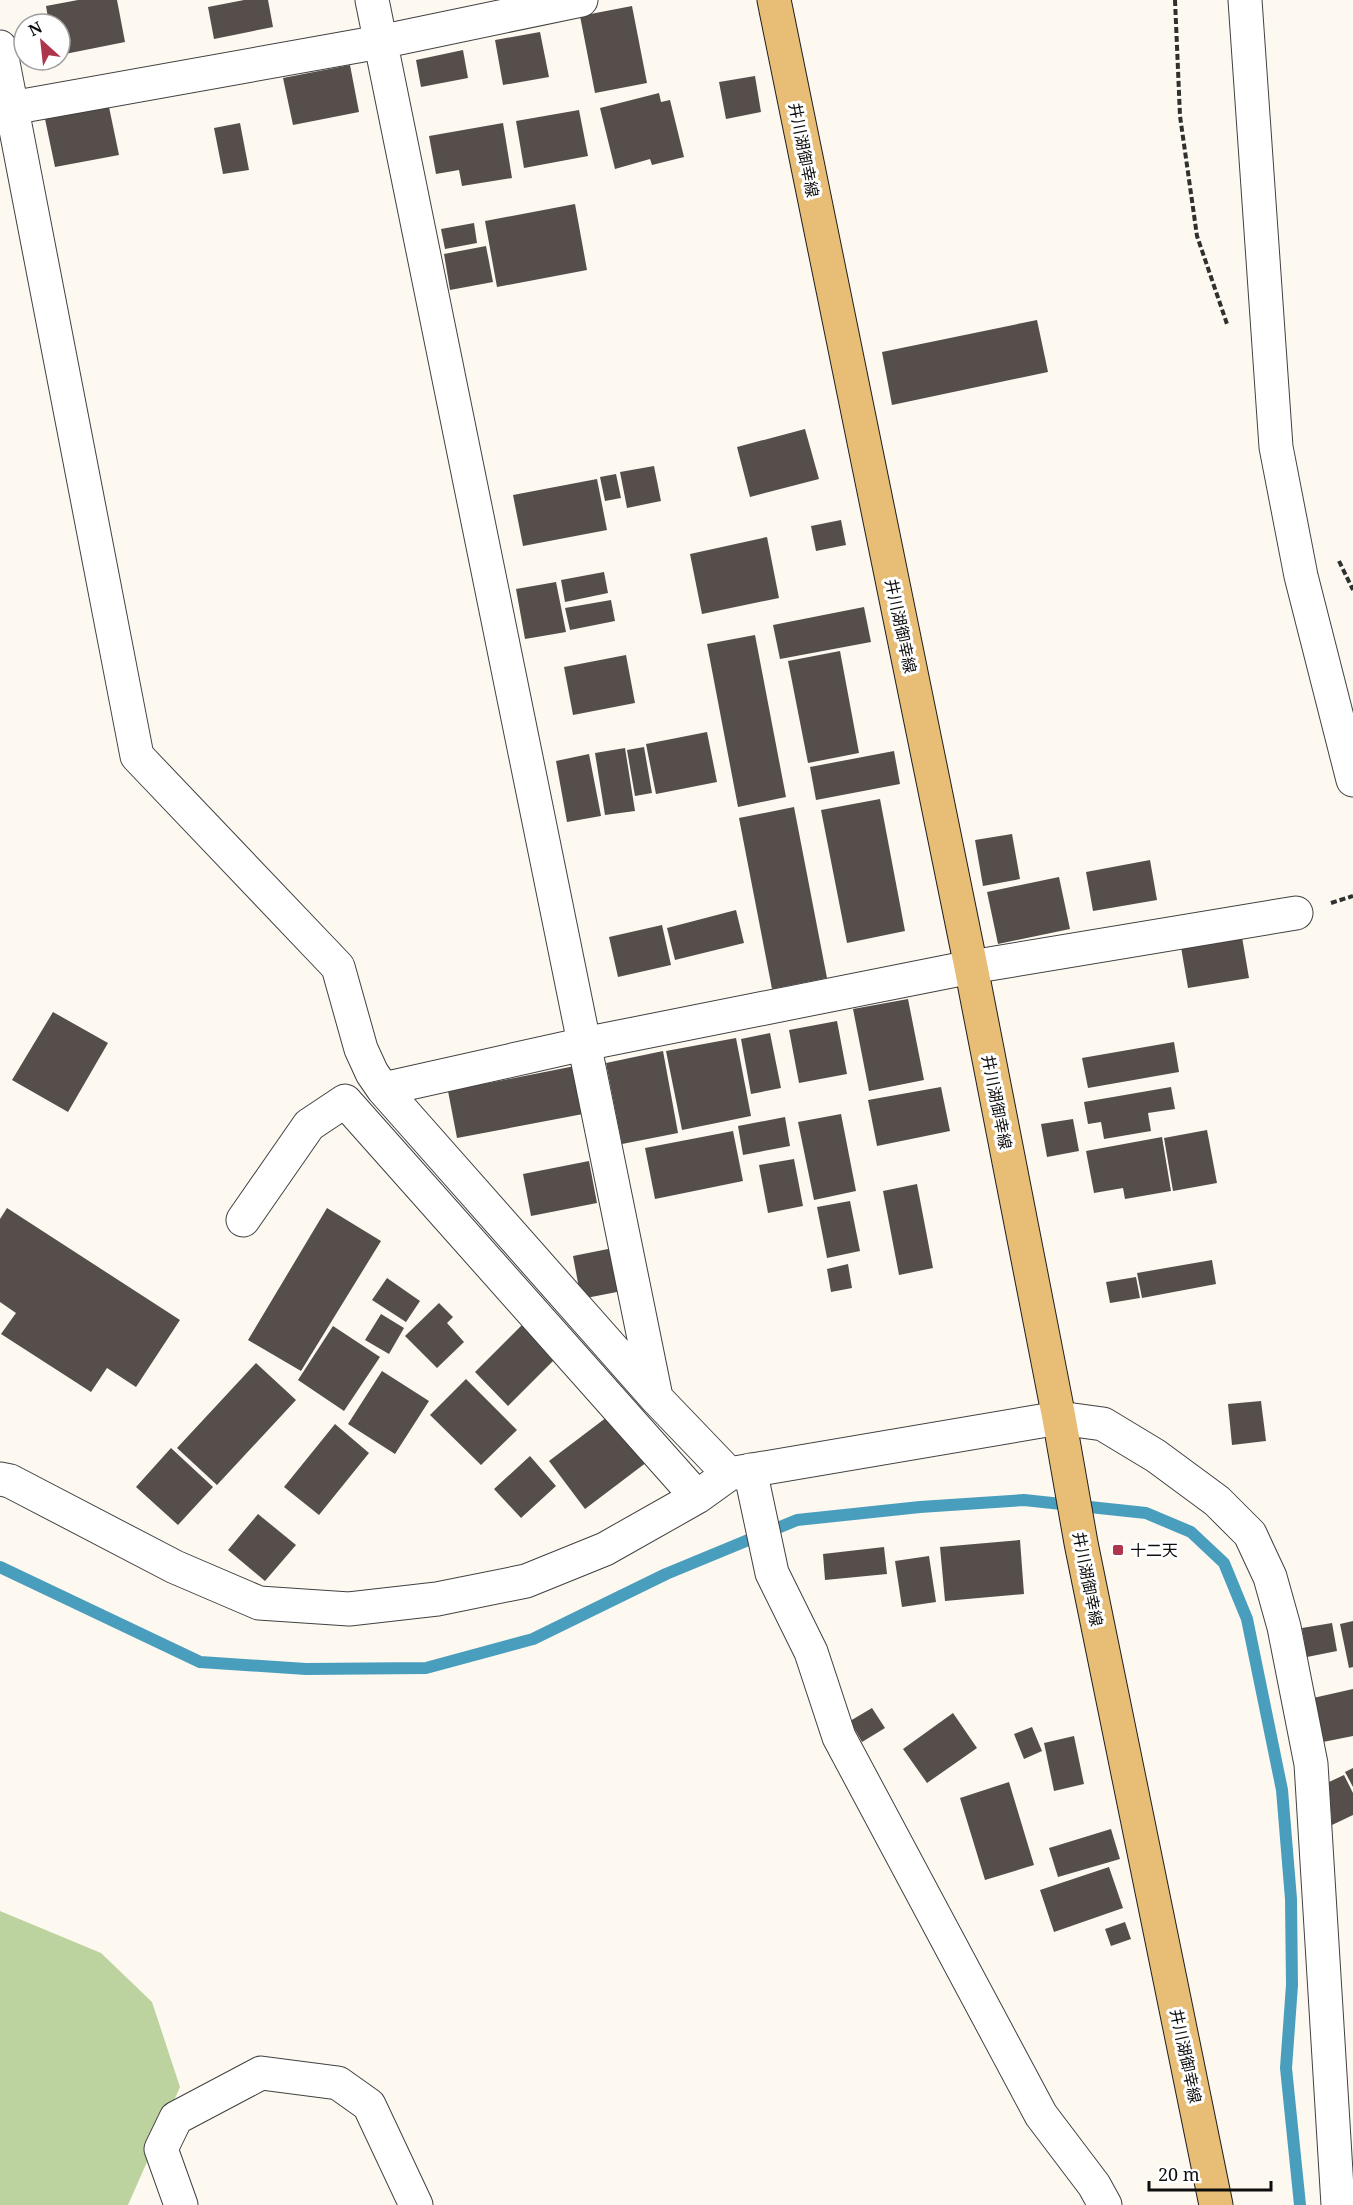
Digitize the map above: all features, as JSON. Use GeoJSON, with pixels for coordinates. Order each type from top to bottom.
{"type":"FeatureCollection","features":[{"type":"Feature","properties":{"kind":"main road","name":"井川湖御幸線"},"geometry":{"type":"LineString","coordinates":[[774,0],[971,967],[1059,1418],[1081,1543],[1216,2205]]}},
{"type":"Feature","properties":{"kind":"street"},"geometry":{"type":"LineString","coordinates":[[372,0],[657,1399]]}},
{"type":"Feature","properties":{"kind":"street"},"geometry":{"type":"LineString","coordinates":[[6,109],[380,42],[581,0]]}},
{"type":"Feature","properties":{"kind":"street"},"geometry":{"type":"LineString","coordinates":[[1245,0],[1276,447],[1301,576],[1353,780]]}},
{"type":"Feature","properties":{"kind":"street"},"geometry":{"type":"LineString","coordinates":[[0,47],[6,109],[137,756],[338,966],[361,1049],[378,1081],[657,1399],[739,1472],[772,1573],[811,1652],[839,1737],[1041,2115],[1094,2185],[1105,2205]]}},
{"type":"Feature","properties":{"kind":"street"},"geometry":{"type":"LineString","coordinates":[[243,1220],[309,1125],[378,1081],[584,1044],[971,967],[1296,912]]}},
{"type":"Feature","properties":{"kind":"street"},"geometry":{"type":"LineString","coordinates":[[345,1101],[697,1497]]}},
{"type":"Feature","properties":{"kind":"street"},"geometry":{"type":"LineString","coordinates":[[0,1479],[10,1481],[175,1568],[259,1603],[349,1609],[437,1599],[526,1581],[605,1550],[739,1472],[1059,1418],[1103,1424],[1156,1456],[1217,1501],[1250,1534],[1270,1577],[1284,1627],[1311,1764],[1338,2205]]}},
{"type":"Feature","properties":{"kind":"street"},"geometry":{"type":"LineString","coordinates":[[181,2205],[161,2149],[176,2118],[261,2073],[338,2083],[369,2105],[416,2205]]}},
{"type":"Feature","properties":{"kind":"green space"},"geometry":{"type":"Polygon","coordinates":[[[0,1911],[101,1953],[152,2002],[180,2087],[128,2205],[0,2205],[0,1911]]]}},
{"type":"Feature","properties":{"kind":"building"},"geometry":{"type":"Polygon","coordinates":[[[78,0],[117,0],[125,42],[72,53],[72,12],[47,12],[46,6],[78,0]]]}},
{"type":"Feature","properties":{"kind":"building"},"geometry":{"type":"Polygon","coordinates":[[[244,0],[268,0],[273,27],[214,39],[208,7],[244,0]]]}},
{"type":"Feature","properties":{"kind":"building"},"geometry":{"type":"Polygon","coordinates":[[[632,6],[647,83],[595,93],[580,16],[632,6]]]}},
{"type":"Feature","properties":{"kind":"building"},"geometry":{"type":"Polygon","coordinates":[[[540,32],[549,77],[503,85],[495,40],[540,32]]]}},
{"type":"Feature","properties":{"kind":"building"},"geometry":{"type":"Polygon","coordinates":[[[463,50],[468,78],[421,87],[416,60],[463,50]]]}},
{"type":"Feature","properties":{"kind":"building"},"geometry":{"type":"Polygon","coordinates":[[[350,65],[359,112],[293,125],[283,78],[350,65]]]}},
{"type":"Feature","properties":{"kind":"building"},"geometry":{"type":"Polygon","coordinates":[[[755,76],[761,112],[726,119],[719,82],[755,76]]]}},
{"type":"Feature","properties":{"kind":"building"},"geometry":{"type":"Polygon","coordinates":[[[659,93],[661,102],[670,100],[684,157],[652,165],[650,159],[615,169],[600,108],[659,93]]]}},
{"type":"Feature","properties":{"kind":"building"},"geometry":{"type":"Polygon","coordinates":[[[109,107],[119,155],[55,167],[45,119],[109,107]]]}},
{"type":"Feature","properties":{"kind":"building"},"geometry":{"type":"Polygon","coordinates":[[[579,110],[588,156],[524,168],[516,121],[579,110]]]}},
{"type":"Feature","properties":{"kind":"building"},"geometry":{"type":"Polygon","coordinates":[[[240,123],[249,170],[223,174],[214,128],[240,123]]]}},
{"type":"Feature","properties":{"kind":"building"},"geometry":{"type":"Polygon","coordinates":[[[503,123],[512,178],[462,186],[459,170],[436,174],[429,136],[503,123]]]}},
{"type":"Feature","properties":{"kind":"building"},"geometry":{"type":"Polygon","coordinates":[[[575,204],[587,270],[497,287],[485,221],[575,204]]]}},
{"type":"Feature","properties":{"kind":"building"},"geometry":{"type":"Polygon","coordinates":[[[474,223],[477,243],[445,249],[441,229],[474,223]]]}},
{"type":"Feature","properties":{"kind":"building"},"geometry":{"type":"Polygon","coordinates":[[[486,246],[493,282],[450,290],[444,254],[486,246]]]}},
{"type":"Feature","properties":{"kind":"building"},"geometry":{"type":"Polygon","coordinates":[[[1037,320],[1048,372],[892,405],[882,352],[1037,320]]]}},
{"type":"Feature","properties":{"kind":"building"},"geometry":{"type":"Polygon","coordinates":[[[805,429],[819,479],[750,497],[737,447],[805,429]]]}},
{"type":"Feature","properties":{"kind":"building"},"geometry":{"type":"Polygon","coordinates":[[[654,466],[661,501],[627,508],[620,472],[654,466]]]}},
{"type":"Feature","properties":{"kind":"building"},"geometry":{"type":"Polygon","coordinates":[[[616,474],[621,498],[605,501],[600,477],[616,474]]]}},
{"type":"Feature","properties":{"kind":"building"},"geometry":{"type":"Polygon","coordinates":[[[597,479],[607,530],[523,546],[513,495],[597,479]]]}},
{"type":"Feature","properties":{"kind":"building"},"geometry":{"type":"Polygon","coordinates":[[[841,520],[846,545],[816,551],[811,526],[841,520]]]}},
{"type":"Feature","properties":{"kind":"building"},"geometry":{"type":"Polygon","coordinates":[[[767,537],[779,598],[702,614],[690,554],[767,537]]]}},
{"type":"Feature","properties":{"kind":"building"},"geometry":{"type":"Polygon","coordinates":[[[604,572],[608,593],[565,602],[561,580],[604,572]]]}},
{"type":"Feature","properties":{"kind":"building"},"geometry":{"type":"Polygon","coordinates":[[[556,582],[566,632],[525,639],[516,589],[556,582]]]}},
{"type":"Feature","properties":{"kind":"building"},"geometry":{"type":"Polygon","coordinates":[[[611,600],[615,621],[570,630],[565,608],[611,600]]]}},
{"type":"Feature","properties":{"kind":"building"},"geometry":{"type":"Polygon","coordinates":[[[864,607],[871,642],[780,659],[773,625],[864,607]]]}},
{"type":"Feature","properties":{"kind":"building"},"geometry":{"type":"Polygon","coordinates":[[[755,635],[786,797],[738,807],[707,644],[755,635]]]}},
{"type":"Feature","properties":{"kind":"building"},"geometry":{"type":"Polygon","coordinates":[[[840,651],[859,753],[808,763],[788,661],[840,651]]]}},
{"type":"Feature","properties":{"kind":"building"},"geometry":{"type":"Polygon","coordinates":[[[626,655],[635,703],[573,715],[564,667],[626,655]]]}},
{"type":"Feature","properties":{"kind":"building"},"geometry":{"type":"Polygon","coordinates":[[[707,732],[717,782],[656,794],[646,744],[707,732]]]}},
{"type":"Feature","properties":{"kind":"building"},"geometry":{"type":"Polygon","coordinates":[[[644,747],[652,793],[635,796],[627,750],[644,747]]]}},
{"type":"Feature","properties":{"kind":"building"},"geometry":{"type":"Polygon","coordinates":[[[625,748],[635,811],[605,815],[595,753],[625,748]]]}},
{"type":"Feature","properties":{"kind":"building"},"geometry":{"type":"Polygon","coordinates":[[[894,751],[900,784],[816,800],[810,767],[894,751]]]}},
{"type":"Feature","properties":{"kind":"building"},"geometry":{"type":"Polygon","coordinates":[[[589,754],[601,816],[567,822],[556,761],[589,754]]]}},
{"type":"Feature","properties":{"kind":"building"},"geometry":{"type":"Polygon","coordinates":[[[880,799],[905,931],[847,943],[821,810],[880,799]]]}},
{"type":"Feature","properties":{"kind":"building"},"geometry":{"type":"Polygon","coordinates":[[[794,807],[827,978],[772,989],[739,818],[794,807]]]}},
{"type":"Feature","properties":{"kind":"building"},"geometry":{"type":"Polygon","coordinates":[[[1012,834],[1020,879],[983,886],[975,840],[1012,834]]]}},
{"type":"Feature","properties":{"kind":"building"},"geometry":{"type":"Polygon","coordinates":[[[1150,860],[1157,900],[1093,911],[1086,872],[1150,860]]]}},
{"type":"Feature","properties":{"kind":"building"},"geometry":{"type":"Polygon","coordinates":[[[1059,877],[1070,929],[998,944],[987,892],[1059,877]]]}},
{"type":"Feature","properties":{"kind":"building"},"geometry":{"type":"Polygon","coordinates":[[[736,910],[744,943],[675,960],[667,928],[736,910]]]}},
{"type":"Feature","properties":{"kind":"building"},"geometry":{"type":"Polygon","coordinates":[[[662,925],[671,965],[618,977],[609,937],[662,925]]]}},
{"type":"Feature","properties":{"kind":"building"},"geometry":{"type":"Polygon","coordinates":[[[1242,937],[1249,978],[1188,988],[1181,947],[1242,937]]]}},
{"type":"Feature","properties":{"kind":"building"},"geometry":{"type":"Polygon","coordinates":[[[908,999],[924,1080],[869,1091],[853,1009],[908,999]]]}},
{"type":"Feature","properties":{"kind":"building"},"geometry":{"type":"Polygon","coordinates":[[[53,1012],[108,1043],[68,1112],[12,1080],[53,1012]]]}},
{"type":"Feature","properties":{"kind":"building"},"geometry":{"type":"Polygon","coordinates":[[[837,1021],[847,1074],[799,1083],[789,1030],[837,1021]]]}},
{"type":"Feature","properties":{"kind":"building"},"geometry":{"type":"Polygon","coordinates":[[[770,1033],[781,1088],[751,1094],[741,1039],[770,1033]]]}},
{"type":"Feature","properties":{"kind":"building"},"geometry":{"type":"Polygon","coordinates":[[[736,1038],[751,1116],[682,1130],[666,1051],[736,1038]]]}},
{"type":"Feature","properties":{"kind":"building"},"geometry":{"type":"Polygon","coordinates":[[[1174,1042],[1179,1072],[1088,1088],[1082,1058],[1174,1042]]]}},
{"type":"Feature","properties":{"kind":"building"},"geometry":{"type":"Polygon","coordinates":[[[663,1051],[678,1133],[622,1144],[606,1063],[663,1051]]]}},
{"type":"Feature","properties":{"kind":"building"},"geometry":{"type":"Polygon","coordinates":[[[575,1066],[583,1114],[457,1138],[448,1091],[575,1066]]]}},
{"type":"Feature","properties":{"kind":"building"},"geometry":{"type":"Polygon","coordinates":[[[941,1087],[950,1131],[877,1146],[868,1100],[941,1087]]]}},
{"type":"Feature","properties":{"kind":"building"},"geometry":{"type":"Polygon","coordinates":[[[1171,1087],[1175,1109],[1148,1113],[1151,1131],[1104,1139],[1101,1122],[1088,1124],[1084,1102],[1171,1087]]]}},
{"type":"Feature","properties":{"kind":"building"},"geometry":{"type":"Polygon","coordinates":[[[841,1114],[856,1191],[814,1200],[798,1122],[841,1114]]]}},
{"type":"Feature","properties":{"kind":"building"},"geometry":{"type":"Polygon","coordinates":[[[785,1117],[790,1146],[743,1155],[738,1126],[785,1117]]]}},
{"type":"Feature","properties":{"kind":"building"},"geometry":{"type":"Polygon","coordinates":[[[1073,1119],[1079,1151],[1047,1157],[1041,1124],[1073,1119]]]}},
{"type":"Feature","properties":{"kind":"building"},"geometry":{"type":"Polygon","coordinates":[[[1207,1130],[1217,1183],[1173,1191],[1164,1138],[1207,1130]]]}},
{"type":"Feature","properties":{"kind":"building"},"geometry":{"type":"Polygon","coordinates":[[[733,1131],[743,1181],[655,1199],[645,1148],[733,1131]]]}},
{"type":"Feature","properties":{"kind":"building"},"geometry":{"type":"Polygon","coordinates":[[[1162,1137],[1171,1191],[1125,1199],[1123,1188],[1094,1193],[1086,1151],[1162,1137]]]}},
{"type":"Feature","properties":{"kind":"building"},"geometry":{"type":"Polygon","coordinates":[[[794,1159],[803,1206],[768,1213],[759,1165],[794,1159]]]}},
{"type":"Feature","properties":{"kind":"building"},"geometry":{"type":"Polygon","coordinates":[[[589,1161],[597,1203],[531,1216],[523,1174],[589,1161]]]}},
{"type":"Feature","properties":{"kind":"building"},"geometry":{"type":"Polygon","coordinates":[[[917,1184],[933,1268],[899,1275],[883,1191],[917,1184]]]}},
{"type":"Feature","properties":{"kind":"building"},"geometry":{"type":"Polygon","coordinates":[[[850,1201],[860,1251],[827,1258],[817,1207],[850,1201]]]}},
{"type":"Feature","properties":{"kind":"building"},"geometry":{"type":"Polygon","coordinates":[[[7,1208],[180,1320],[136,1387],[107,1368],[91,1392],[1,1334],[16,1313],[0,1302],[0,1219],[7,1208]]]}},
{"type":"Feature","properties":{"kind":"building"},"geometry":{"type":"Polygon","coordinates":[[[327,1208],[381,1241],[301,1371],[248,1340],[327,1208]]]}},
{"type":"Feature","properties":{"kind":"building"},"geometry":{"type":"Polygon","coordinates":[[[613,1248],[622,1291],[581,1299],[573,1256],[613,1248]]]}},
{"type":"Feature","properties":{"kind":"building"},"geometry":{"type":"Polygon","coordinates":[[[1212,1260],[1216,1284],[1142,1298],[1137,1273],[1212,1260]]]}},
{"type":"Feature","properties":{"kind":"building"},"geometry":{"type":"Polygon","coordinates":[[[848,1264],[852,1288],[831,1292],[827,1269],[848,1264]]]}},
{"type":"Feature","properties":{"kind":"building"},"geometry":{"type":"Polygon","coordinates":[[[1136,1277],[1140,1298],[1110,1303],[1106,1282],[1136,1277]]]}},
{"type":"Feature","properties":{"kind":"building"},"geometry":{"type":"Polygon","coordinates":[[[387,1278],[420,1301],[406,1322],[372,1300],[387,1278]]]}},
{"type":"Feature","properties":{"kind":"building"},"geometry":{"type":"Polygon","coordinates":[[[439,1303],[453,1317],[447,1323],[464,1342],[437,1368],[405,1336],[439,1303]]]}},
{"type":"Feature","properties":{"kind":"building"},"geometry":{"type":"Polygon","coordinates":[[[381,1314],[404,1328],[389,1354],[365,1340],[381,1314]]]}},
{"type":"Feature","properties":{"kind":"building"},"geometry":{"type":"Polygon","coordinates":[[[526,1321],[559,1355],[508,1406],[475,1372],[526,1321]]]}},
{"type":"Feature","properties":{"kind":"building"},"geometry":{"type":"Polygon","coordinates":[[[333,1326],[380,1357],[344,1411],[298,1380],[333,1326]]]}},
{"type":"Feature","properties":{"kind":"building"},"geometry":{"type":"Polygon","coordinates":[[[256,1363],[296,1400],[217,1485],[177,1448],[256,1363]]]}},
{"type":"Feature","properties":{"kind":"building"},"geometry":{"type":"Polygon","coordinates":[[[382,1371],[429,1401],[395,1454],[348,1424],[382,1371]]]}},
{"type":"Feature","properties":{"kind":"building"},"geometry":{"type":"Polygon","coordinates":[[[466,1379],[517,1430],[481,1465],[430,1415],[466,1379]]]}},
{"type":"Feature","properties":{"kind":"building"},"geometry":{"type":"Polygon","coordinates":[[[1261,1401],[1266,1441],[1232,1445],[1228,1404],[1261,1401]]]}},
{"type":"Feature","properties":{"kind":"building"},"geometry":{"type":"Polygon","coordinates":[[[611,1414],[647,1462],[585,1509],[549,1461],[611,1414]]]}},
{"type":"Feature","properties":{"kind":"building"},"geometry":{"type":"Polygon","coordinates":[[[335,1424],[369,1453],[319,1515],[284,1487],[335,1424]]]}},
{"type":"Feature","properties":{"kind":"building"},"geometry":{"type":"Polygon","coordinates":[[[171,1448],[213,1487],[178,1525],[136,1487],[171,1448]]]}},
{"type":"Feature","properties":{"kind":"building"},"geometry":{"type":"Polygon","coordinates":[[[530,1456],[556,1486],[521,1518],[494,1489],[530,1456]]]}},
{"type":"Feature","properties":{"kind":"building"},"geometry":{"type":"Polygon","coordinates":[[[258,1514],[296,1545],[265,1581],[228,1550],[258,1514]]]}},
{"type":"Feature","properties":{"kind":"building"},"geometry":{"type":"Polygon","coordinates":[[[1020,1540],[1024,1594],[945,1601],[940,1547],[1020,1540]]]}},
{"type":"Feature","properties":{"kind":"building"},"geometry":{"type":"Polygon","coordinates":[[[884,1547],[887,1574],[825,1580],[823,1554],[884,1547]]]}},
{"type":"Feature","properties":{"kind":"building"},"geometry":{"type":"Polygon","coordinates":[[[929,1556],[936,1602],[902,1607],[895,1561],[929,1556]]]}},
{"type":"Feature","properties":{"kind":"building"},"geometry":{"type":"Polygon","coordinates":[[[1353,1621],[1353,1667],[1349,1668],[1340,1624],[1353,1621]]]}},
{"type":"Feature","properties":{"kind":"building"},"geometry":{"type":"Polygon","coordinates":[[[1332,1623],[1337,1651],[1307,1657],[1302,1628],[1332,1623]]]}},
{"type":"Feature","properties":{"kind":"building"},"geometry":{"type":"Polygon","coordinates":[[[1353,1689],[1353,1736],[1323,1742],[1313,1698],[1353,1689]]]}},
{"type":"Feature","properties":{"kind":"building"},"geometry":{"type":"Polygon","coordinates":[[[872,1708],[885,1728],[862,1742],[850,1721],[872,1708]]]}},
{"type":"Feature","properties":{"kind":"building"},"geometry":{"type":"Polygon","coordinates":[[[953,1713],[977,1748],[927,1783],[903,1749],[953,1713]]]}},
{"type":"Feature","properties":{"kind":"building"},"geometry":{"type":"Polygon","coordinates":[[[1032,1727],[1042,1751],[1024,1759],[1014,1734],[1032,1727]]]}},
{"type":"Feature","properties":{"kind":"building"},"geometry":{"type":"Polygon","coordinates":[[[1074,1736],[1084,1784],[1054,1791],[1044,1743],[1074,1736]]]}},
{"type":"Feature","properties":{"kind":"building"},"geometry":{"type":"Polygon","coordinates":[[[1353,1768],[1353,1787],[1345,1772],[1353,1768]]]}},
{"type":"Feature","properties":{"kind":"building"},"geometry":{"type":"Polygon","coordinates":[[[1344,1775],[1353,1793],[1353,1815],[1332,1825],[1329,1782],[1344,1775]]]}},
{"type":"Feature","properties":{"kind":"building"},"geometry":{"type":"Polygon","coordinates":[[[1009,1782],[1034,1865],[985,1880],[960,1798],[1009,1782]]]}},
{"type":"Feature","properties":{"kind":"building"},"geometry":{"type":"Polygon","coordinates":[[[1111,1829],[1120,1859],[1058,1877],[1049,1848],[1111,1829]]]}},
{"type":"Feature","properties":{"kind":"building"},"geometry":{"type":"Polygon","coordinates":[[[1109,1867],[1123,1908],[1054,1932],[1040,1890],[1109,1867]]]}},
{"type":"Feature","properties":{"kind":"building"},"geometry":{"type":"Polygon","coordinates":[[[1125,1922],[1131,1939],[1111,1946],[1105,1929],[1125,1922]]]}},
{"type":"Feature","properties":{"kind":"waterway"},"geometry":{"type":"LineString","coordinates":[[0,1567],[200,1662],[306,1669],[426,1668],[533,1639],[666,1574],[797,1520],[920,1507],[1024,1500],[1146,1513],[1191,1532],[1224,1563],[1247,1619],[1282,1790],[1291,1899],[1292,1985],[1286,2068],[1300,2205]]}},
{"type":"Feature","properties":{"kind":"place","name":"十二天"},"geometry":{"type":"Point","coordinates":[1118,1550]}}]}
